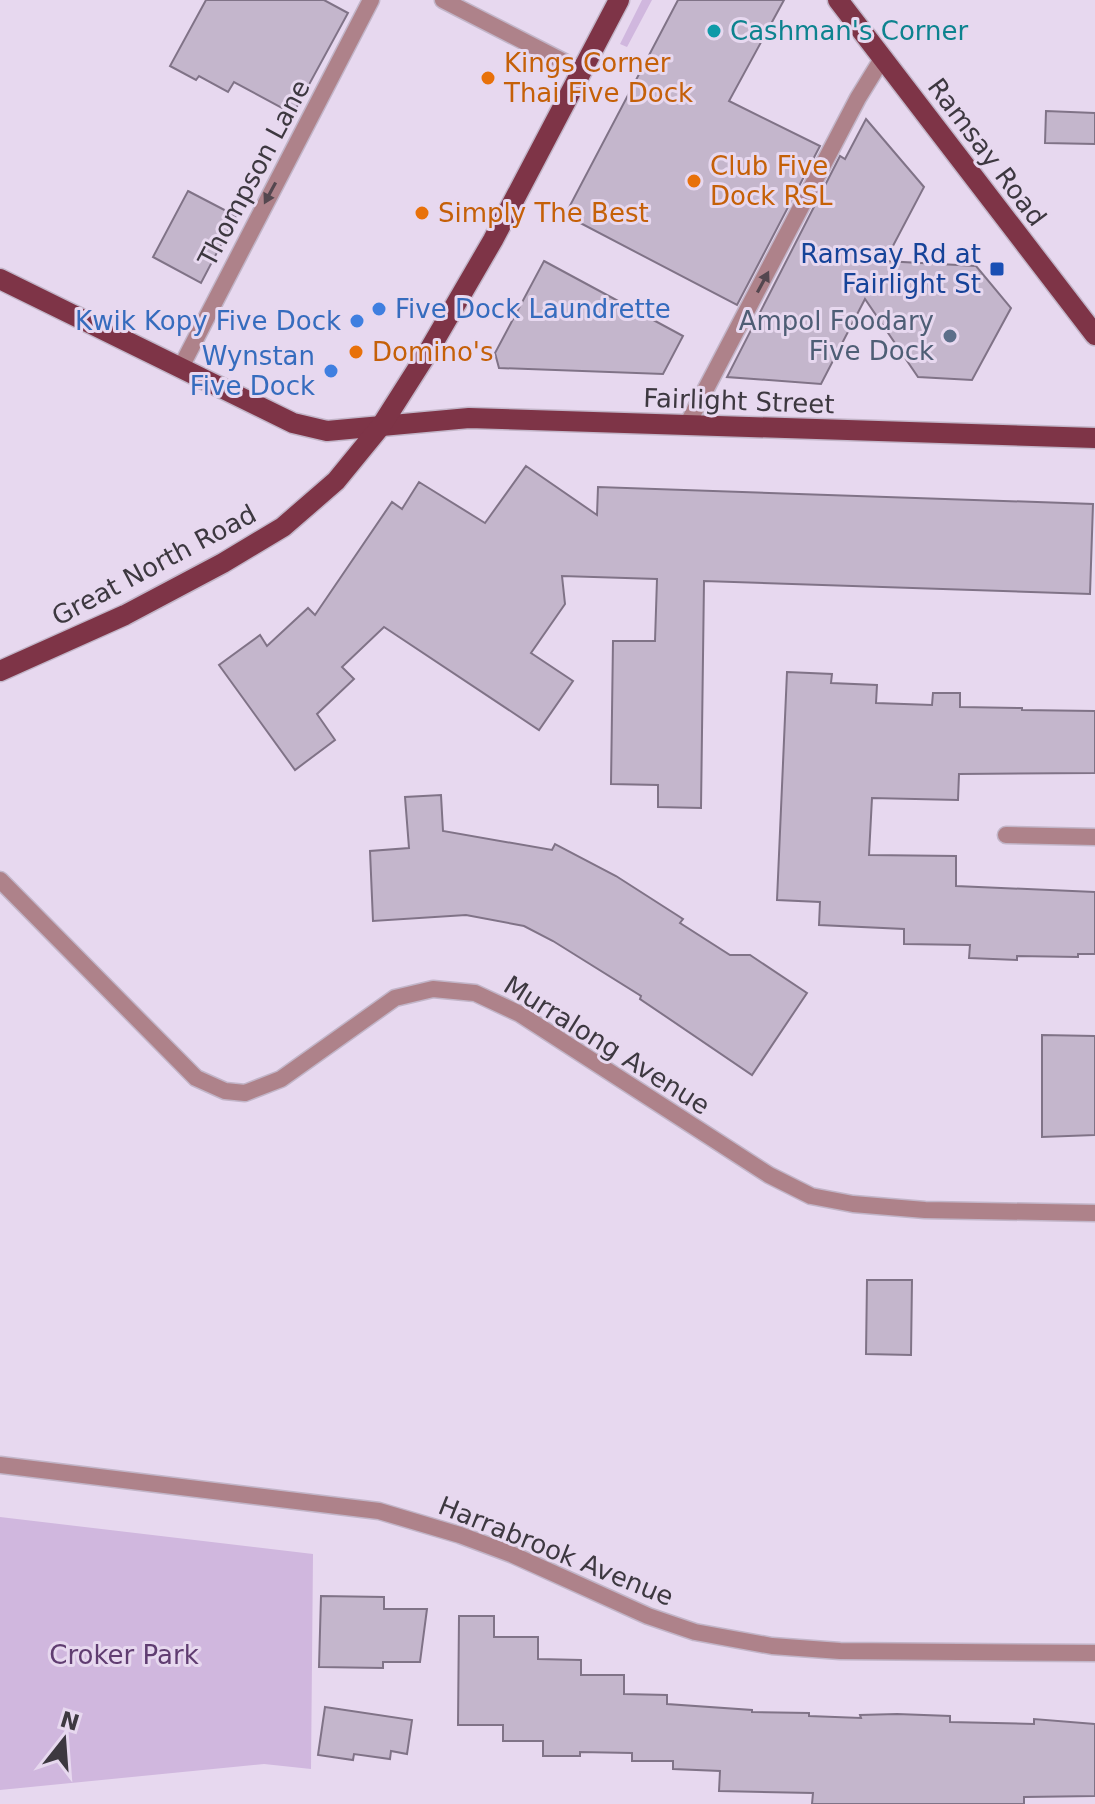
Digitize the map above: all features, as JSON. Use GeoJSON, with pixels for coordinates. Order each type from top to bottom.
{"type":"FeatureCollection","features":[{"type":"Feature","properties":{"kind":"main road","name":"Great North Road"},"geometry":{"type":"LineString","coordinates":[[0,671],[125,615],[223,563],[283,527],[336,481],[381,426],[428,352],[493,240],[619,0]]}},
{"type":"Feature","properties":{"kind":"main road","name":"Ramsay Road"},"geometry":{"type":"LineString","coordinates":[[838,0],[1095,335]]}},
{"type":"Feature","properties":{"kind":"main road","name":"Fairlight Street"},"geometry":{"type":"LineString","coordinates":[[0,279],[293,423],[327,431],[469,418],[1095,438]]}},
{"type":"Feature","properties":{"kind":"street","name":"Thompson Lane"},"geometry":{"type":"LineString","coordinates":[[180,369],[371,0]]}},
{"type":"Feature","properties":{"kind":"street"},"geometry":{"type":"LineString","coordinates":[[443,0],[582,71]]}},
{"type":"Feature","properties":{"kind":"street"},"geometry":{"type":"LineString","coordinates":[[687,425],[858,98],[882,59]]}},
{"type":"Feature","properties":{"kind":"street"},"geometry":{"type":"LineString","coordinates":[[1006,835],[1095,837]]}},
{"type":"Feature","properties":{"kind":"street","name":"Murralong Avenue"},"geometry":{"type":"LineString","coordinates":[[0,880],[196,1078],[225,1091],[245,1093],[281,1079],[395,998],[433,989],[475,993],[520,1014],[769,1175],[811,1196],[853,1204],[925,1210],[1095,1213]]}},
{"type":"Feature","properties":{"kind":"street","name":"Harrabrook Avenue"},"geometry":{"type":"LineString","coordinates":[[0,1465],[379,1511],[511,1554],[648,1616],[695,1632],[772,1646],[840,1651],[1095,1653]]}},
{"type":"Feature","properties":{"kind":"green space"},"geometry":{"type":"Polygon","coordinates":[[[642,0],[652,0],[627,47],[620,44],[642,0]]]}},
{"type":"Feature","properties":{"kind":"green space","name":"Croker Park"},"geometry":{"type":"Polygon","coordinates":[[[0,1517],[313,1554],[311,1769],[264,1764],[0,1790],[0,1517]]]}},
{"type":"Feature","properties":{"kind":"building"},"geometry":{"type":"Polygon","coordinates":[[[206,0],[324,0],[348,13],[293,114],[234,82],[228,92],[199,76],[196,80],[170,66],[206,0]]]}},
{"type":"Feature","properties":{"kind":"building","name":"Club Five Dock RSL"},"geometry":{"type":"Polygon","coordinates":[[[678,0],[784,0],[729,101],[820,146],[737,305],[565,215],[678,0]]]}},
{"type":"Feature","properties":{"kind":"building"},"geometry":{"type":"Polygon","coordinates":[[[1046,111],[1095,113],[1095,144],[1045,143],[1046,111]]]}},
{"type":"Feature","properties":{"kind":"building"},"geometry":{"type":"Polygon","coordinates":[[[866,119],[924,187],[885,261],[976,266],[1011,308],[972,380],[918,377],[865,299],[821,384],[727,377],[840,156],[845,159],[866,119]]]}},
{"type":"Feature","properties":{"kind":"building"},"geometry":{"type":"Polygon","coordinates":[[[188,191],[236,216],[201,283],[153,257],[188,191]]]}},
{"type":"Feature","properties":{"kind":"building"},"geometry":{"type":"Polygon","coordinates":[[[544,261],[683,336],[663,374],[499,368],[495,353],[544,261]]]}},
{"type":"Feature","properties":{"kind":"building"},"geometry":{"type":"Polygon","coordinates":[[[526,466],[597,515],[598,487],[1093,504],[1090,594],[704,581],[701,808],[658,807],[658,785],[611,784],[613,641],[655,641],[657,579],[562,576],[565,604],[531,653],[573,681],[539,730],[384,627],[342,667],[354,679],[317,714],[335,740],[295,770],[219,665],[260,635],[267,646],[308,608],[315,615],[392,502],[402,509],[419,482],[485,523],[526,466]]]}},
{"type":"Feature","properties":{"kind":"building"},"geometry":{"type":"Polygon","coordinates":[[[787,672],[832,674],[831,683],[877,685],[876,703],[932,705],[933,693],[960,693],[960,707],[1095,711],[1095,773],[959,774],[958,800],[872,798],[869,855],[956,856],[956,886],[1095,892],[1095,954],[1078,954],[1078,957],[1017,956],[1017,960],[969,958],[970,945],[904,944],[904,929],[819,925],[820,902],[777,900],[787,672]]]}},
{"type":"Feature","properties":{"kind":"building"},"geometry":{"type":"Polygon","coordinates":[[[441,795],[443,831],[552,850],[555,844],[616,876],[683,919],[680,923],[730,955],[750,955],[807,993],[752,1075],[640,999],[641,996],[524,926],[466,915],[373,921],[370,851],[409,848],[405,797],[441,795]]]}},
{"type":"Feature","properties":{"kind":"building"},"geometry":{"type":"Polygon","coordinates":[[[1042,1035],[1095,1036],[1095,1135],[1042,1137],[1042,1035]]]}},
{"type":"Feature","properties":{"kind":"building"},"geometry":{"type":"Polygon","coordinates":[[[867,1280],[912,1280],[911,1355],[866,1354],[867,1280]]]}},
{"type":"Feature","properties":{"kind":"building"},"geometry":{"type":"Polygon","coordinates":[[[321,1596],[384,1597],[384,1609],[427,1609],[420,1662],[383,1662],[383,1668],[319,1667],[321,1596]]]}},
{"type":"Feature","properties":{"kind":"building"},"geometry":{"type":"Polygon","coordinates":[[[459,1616],[494,1616],[494,1637],[538,1637],[538,1659],[581,1660],[581,1675],[624,1675],[624,1694],[667,1695],[667,1704],[752,1712],[809,1713],[809,1716],[861,1718],[860,1715],[897,1714],[950,1716],[950,1722],[1034,1724],[1034,1719],[1095,1724],[1095,1796],[1024,1797],[1024,1804],[812,1804],[813,1793],[719,1791],[720,1771],[673,1769],[673,1761],[632,1761],[632,1753],[580,1752],[580,1756],[543,1756],[543,1741],[503,1741],[503,1725],[458,1725],[459,1616]]]}},
{"type":"Feature","properties":{"kind":"building"},"geometry":{"type":"Polygon","coordinates":[[[325,1707],[412,1720],[407,1754],[391,1751],[390,1759],[354,1754],[353,1760],[318,1755],[325,1707]]]}},
{"type":"Feature","properties":{"kind":"place","name":"Cashman's Corner"},"geometry":{"type":"Point","coordinates":[714,31]}},
{"type":"Feature","properties":{"kind":"place","name":"Kings Corner Thai Five Dock"},"geometry":{"type":"Point","coordinates":[488,78]}},
{"type":"Feature","properties":{"kind":"place","name":"Club Five Dock RSL"},"geometry":{"type":"Point","coordinates":[694,181]}},
{"type":"Feature","properties":{"kind":"place","name":"Simply The Best"},"geometry":{"type":"Point","coordinates":[422,213]}},
{"type":"Feature","properties":{"kind":"place","name":"Ramsay Rd at Fairlight St"},"geometry":{"type":"Point","coordinates":[997,269]}},
{"type":"Feature","properties":{"kind":"place","name":"Five Dock Laundrette"},"geometry":{"type":"Point","coordinates":[379,309]}},
{"type":"Feature","properties":{"kind":"place","name":"Kwik Kopy Five Dock"},"geometry":{"type":"Point","coordinates":[357,321]}},
{"type":"Feature","properties":{"kind":"place","name":"Ampol Foodary Five Dock"},"geometry":{"type":"Point","coordinates":[950,336]}},
{"type":"Feature","properties":{"kind":"place","name":"Domino's"},"geometry":{"type":"Point","coordinates":[356,352]}},
{"type":"Feature","properties":{"kind":"place","name":"Wynstan Five Dock"},"geometry":{"type":"Point","coordinates":[331,371]}}]}
